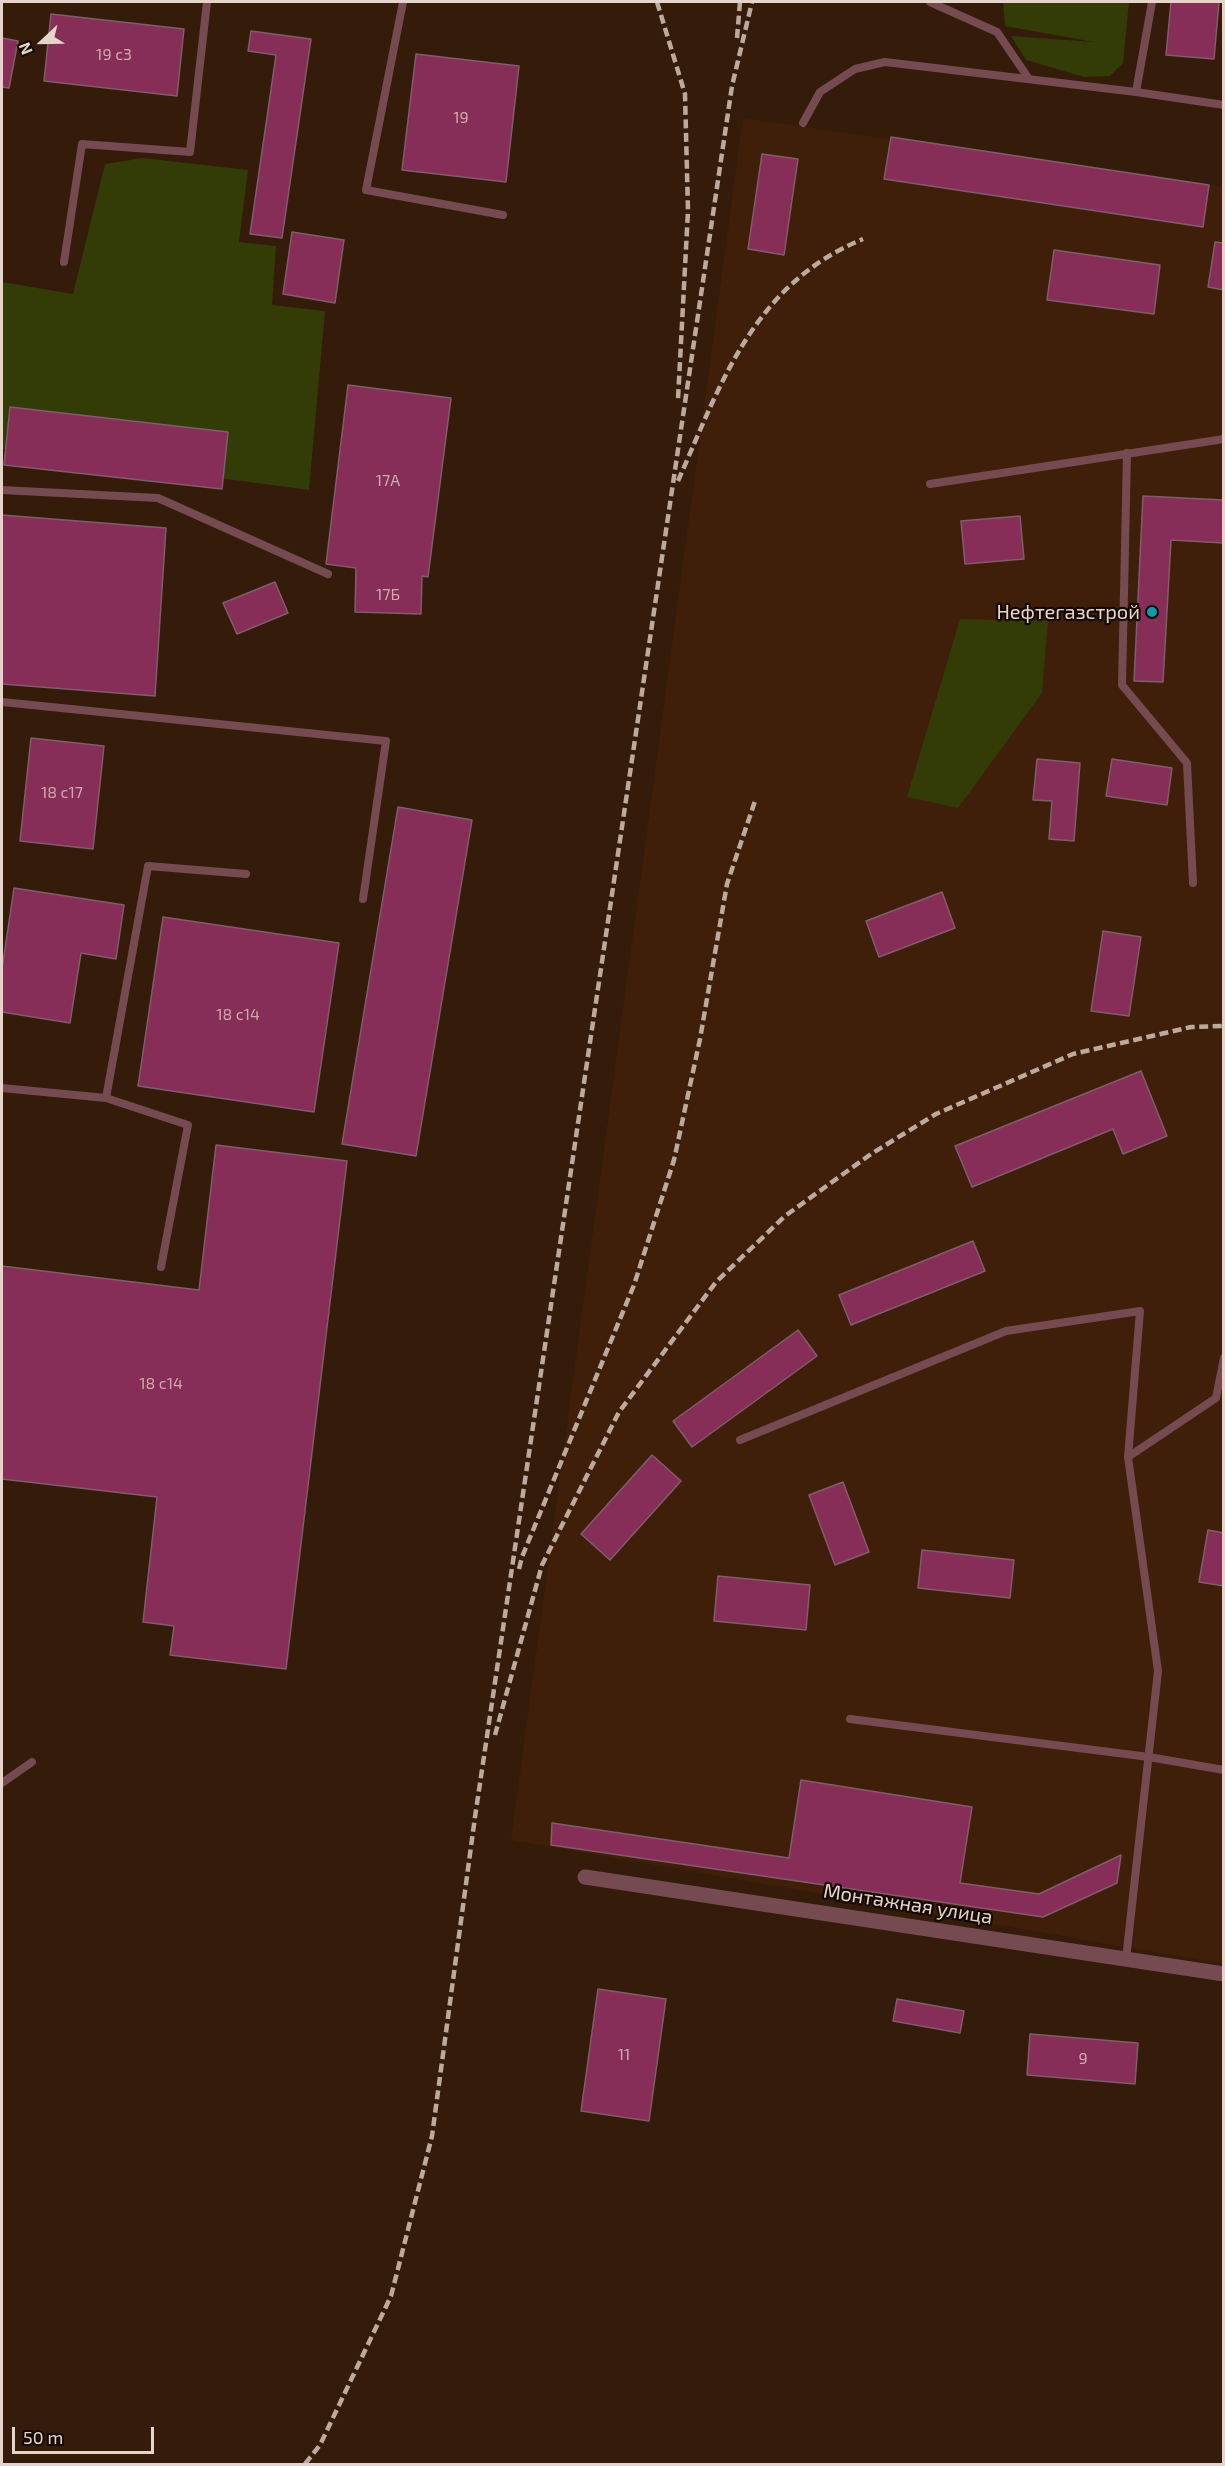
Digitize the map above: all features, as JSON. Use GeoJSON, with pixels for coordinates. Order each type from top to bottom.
{"type":"FeatureCollection","features":[{"type":"Feature","properties":{"kind":"street","name":"Монтажная улица"},"geometry":{"type":"LineString","coordinates":[[585,1877],[1224,1974]]}},
{"type":"Feature","properties":{"kind":"lane"},"geometry":{"type":"LineString","coordinates":[[64,262],[82,144],[189,153],[207,2]]}},
{"type":"Feature","properties":{"kind":"lane"},"geometry":{"type":"LineString","coordinates":[[404,2],[366,190],[503,215]]}},
{"type":"Feature","properties":{"kind":"lane"},"geometry":{"type":"LineString","coordinates":[[930,2],[997,32],[1029,79]]}},
{"type":"Feature","properties":{"kind":"lane"},"geometry":{"type":"LineString","coordinates":[[1136,92],[1152,2]]}},
{"type":"Feature","properties":{"kind":"lane"},"geometry":{"type":"LineString","coordinates":[[803,123],[820,92],[855,69],[885,62],[1136,92],[1224,105]]}},
{"type":"Feature","properties":{"kind":"lane"},"geometry":{"type":"LineString","coordinates":[[930,484],[1224,439]]}},
{"type":"Feature","properties":{"kind":"lane"},"geometry":{"type":"LineString","coordinates":[[1127,453],[1122,684],[1187,763],[1193,883]]}},
{"type":"Feature","properties":{"kind":"lane"},"geometry":{"type":"LineString","coordinates":[[2,490],[158,498],[328,574]]}},
{"type":"Feature","properties":{"kind":"lane"},"geometry":{"type":"LineString","coordinates":[[2,702],[386,741],[363,899]]}},
{"type":"Feature","properties":{"kind":"lane"},"geometry":{"type":"LineString","coordinates":[[106,1098],[148,866],[246,874]]}},
{"type":"Feature","properties":{"kind":"lane"},"geometry":{"type":"LineString","coordinates":[[2,1088],[106,1098],[188,1125],[161,1268]]}},
{"type":"Feature","properties":{"kind":"lane"},"geometry":{"type":"LineString","coordinates":[[740,1440],[1006,1331],[1140,1311],[1128,1457],[1158,1671],[1126,1959]]}},
{"type":"Feature","properties":{"kind":"lane"},"geometry":{"type":"LineString","coordinates":[[1128,1457],[1216,1398],[1224,1358]]}},
{"type":"Feature","properties":{"kind":"lane"},"geometry":{"type":"LineString","coordinates":[[850,1719],[1149,1757],[1224,1770]]}},
{"type":"Feature","properties":{"kind":"lane"},"geometry":{"type":"LineString","coordinates":[[2,1784],[32,1762]]}},
{"type":"Feature","properties":{"kind":"shaded area"},"geometry":{"type":"Polygon","coordinates":[[[743,118],[1223,187],[1223,1964],[511,1840],[743,118]]]}},
{"type":"Feature","properties":{"kind":"green space"},"geometry":{"type":"Polygon","coordinates":[[[1003,2],[1129,2],[1123,63],[1110,76],[1084,77],[1026,60],[1011,36],[1094,42],[1005,26],[1003,2]]]}},
{"type":"Feature","properties":{"kind":"green space"},"geometry":{"type":"Polygon","coordinates":[[[143,158],[248,170],[239,242],[276,246],[272,305],[325,311],[309,490],[2,449],[2,282],[73,294],[105,164],[143,158]]]}},
{"type":"Feature","properties":{"kind":"green space"},"geometry":{"type":"Polygon","coordinates":[[[960,619],[1048,621],[1042,693],[958,808],[907,797],[960,619]]]}},
{"type":"Feature","properties":{"kind":"building"},"geometry":{"type":"Polygon","coordinates":[[[1171,2],[1219,2],[1214,59],[1166,55],[1171,2]]]}},
{"type":"Feature","properties":{"kind":"building"},"geometry":{"type":"Polygon","coordinates":[[[51,14],[184,29],[177,96],[44,81],[51,14]]]}},
{"type":"Feature","properties":{"kind":"building"},"geometry":{"type":"Polygon","coordinates":[[[251,31],[311,39],[282,238],[250,234],[276,55],[248,51],[251,31]]]}},
{"type":"Feature","properties":{"kind":"building"},"geometry":{"type":"Polygon","coordinates":[[[2,38],[18,41],[9,88],[2,87],[2,38]]]}},
{"type":"Feature","properties":{"kind":"building"},"geometry":{"type":"Polygon","coordinates":[[[416,54],[519,66],[506,182],[402,170],[416,54]]]}},
{"type":"Feature","properties":{"kind":"building"},"geometry":{"type":"Polygon","coordinates":[[[891,137],[1209,185],[1203,227],[884,179],[891,137]]]}},
{"type":"Feature","properties":{"kind":"building"},"geometry":{"type":"Polygon","coordinates":[[[762,154],[798,159],[784,255],[748,249],[762,154]]]}},
{"type":"Feature","properties":{"kind":"building"},"geometry":{"type":"Polygon","coordinates":[[[292,232],[344,240],[335,303],[283,294],[292,232]]]}},
{"type":"Feature","properties":{"kind":"building"},"geometry":{"type":"Polygon","coordinates":[[[1215,242],[1224,243],[1224,290],[1208,287],[1215,242]]]}},
{"type":"Feature","properties":{"kind":"building"},"geometry":{"type":"Polygon","coordinates":[[[1054,250],[1160,265],[1154,314],[1047,300],[1054,250]]]}},
{"type":"Feature","properties":{"kind":"building"},"geometry":{"type":"Polygon","coordinates":[[[348,385],[451,398],[428,577],[422,576],[421,614],[355,612],[356,568],[326,564],[348,385]]]}},
{"type":"Feature","properties":{"kind":"building"},"geometry":{"type":"Polygon","coordinates":[[[10,407],[228,432],[222,489],[4,465],[10,407]]]}},
{"type":"Feature","properties":{"kind":"building","name":"Нефтегазстрой"},"geometry":{"type":"Polygon","coordinates":[[[1143,496],[1224,500],[1224,543],[1171,540],[1163,682],[1134,681],[1143,496]]]}},
{"type":"Feature","properties":{"kind":"building"},"geometry":{"type":"Polygon","coordinates":[[[2,515],[166,528],[155,696],[2,684],[2,515]]]}},
{"type":"Feature","properties":{"kind":"building"},"geometry":{"type":"Polygon","coordinates":[[[1020,516],[1024,559],[965,564],[961,521],[1020,516]]]}},
{"type":"Feature","properties":{"kind":"building"},"geometry":{"type":"Polygon","coordinates":[[[275,582],[288,613],[237,634],[223,603],[275,582]]]}},
{"type":"Feature","properties":{"kind":"building"},"geometry":{"type":"Polygon","coordinates":[[[31,738],[104,746],[93,849],[20,841],[31,738]]]}},
{"type":"Feature","properties":{"kind":"building"},"geometry":{"type":"Polygon","coordinates":[[[1037,759],[1080,763],[1074,841],[1049,839],[1052,801],[1033,800],[1037,759]]]}},
{"type":"Feature","properties":{"kind":"building"},"geometry":{"type":"Polygon","coordinates":[[[1112,759],[1172,768],[1167,805],[1106,796],[1112,759]]]}},
{"type":"Feature","properties":{"kind":"building"},"geometry":{"type":"Polygon","coordinates":[[[398,807],[472,820],[416,1156],[342,1144],[398,807]]]}},
{"type":"Feature","properties":{"kind":"building"},"geometry":{"type":"Polygon","coordinates":[[[14,888],[124,905],[116,959],[81,953],[70,1023],[2,1012],[2,969],[14,888]]]}},
{"type":"Feature","properties":{"kind":"building"},"geometry":{"type":"Polygon","coordinates":[[[942,892],[955,928],[879,957],[866,921],[942,892]]]}},
{"type":"Feature","properties":{"kind":"building"},"geometry":{"type":"Polygon","coordinates":[[[163,917],[339,943],[314,1112],[138,1086],[163,917]]]}},
{"type":"Feature","properties":{"kind":"building"},"geometry":{"type":"Polygon","coordinates":[[[1103,931],[1141,937],[1129,1016],[1091,1011],[1103,931]]]}},
{"type":"Feature","properties":{"kind":"building"},"geometry":{"type":"Polygon","coordinates":[[[1141,1071],[1167,1136],[1123,1154],[1113,1129],[972,1187],[955,1146],[1141,1071]]]}},
{"type":"Feature","properties":{"kind":"building"},"geometry":{"type":"Polygon","coordinates":[[[216,1145],[347,1161],[286,1669],[170,1655],[174,1626],[143,1622],[157,1497],[2,1479],[2,1266],[199,1290],[216,1145]]]}},
{"type":"Feature","properties":{"kind":"building"},"geometry":{"type":"Polygon","coordinates":[[[973,1241],[985,1271],[851,1325],[839,1295],[973,1241]]]}},
{"type":"Feature","properties":{"kind":"building"},"geometry":{"type":"Polygon","coordinates":[[[798,1330],[817,1356],[692,1447],[673,1421],[798,1330]]]}},
{"type":"Feature","properties":{"kind":"building"},"geometry":{"type":"Polygon","coordinates":[[[652,1455],[681,1481],[610,1560],[581,1534],[652,1455]]]}},
{"type":"Feature","properties":{"kind":"building"},"geometry":{"type":"Polygon","coordinates":[[[843,1482],[869,1552],[835,1565],[809,1495],[843,1482]]]}},
{"type":"Feature","properties":{"kind":"building"},"geometry":{"type":"Polygon","coordinates":[[[1208,1530],[1224,1533],[1224,1586],[1199,1582],[1208,1530]]]}},
{"type":"Feature","properties":{"kind":"building"},"geometry":{"type":"Polygon","coordinates":[[[922,1550],[1014,1560],[1010,1598],[918,1588],[922,1550]]]}},
{"type":"Feature","properties":{"kind":"building"},"geometry":{"type":"Polygon","coordinates":[[[718,1576],[810,1585],[806,1630],[714,1621],[718,1576]]]}},
{"type":"Feature","properties":{"kind":"building"},"geometry":{"type":"Polygon","coordinates":[[[801,1780],[972,1807],[960,1883],[1039,1894],[1121,1855],[1117,1883],[1043,1917],[551,1845],[552,1823],[789,1858],[801,1780]]]}},
{"type":"Feature","properties":{"kind":"building"},"geometry":{"type":"Polygon","coordinates":[[[598,1989],[666,1999],[649,2121],[581,2111],[598,1989]]]}},
{"type":"Feature","properties":{"kind":"building"},"geometry":{"type":"Polygon","coordinates":[[[897,1999],[964,2011],[960,2033],[893,2021],[897,1999]]]}},
{"type":"Feature","properties":{"kind":"building"},"geometry":{"type":"Polygon","coordinates":[[[1030,2034],[1138,2043],[1135,2084],[1027,2075],[1030,2034]]]}},
{"type":"Feature","properties":{"kind":"railway"},"geometry":{"type":"LineString","coordinates":[[657,2],[685,94],[688,211],[678,399]]}},
{"type":"Feature","properties":{"kind":"railway"},"geometry":{"type":"LineString","coordinates":[[737,38],[740,2]]}},
{"type":"Feature","properties":{"kind":"railway"},"geometry":{"type":"LineString","coordinates":[[305,2464],[320,2445],[391,2296],[432,2136],[475,1817],[732,86],[752,2]]}},
{"type":"Feature","properties":{"kind":"railway"},"geometry":{"type":"LineString","coordinates":[[678,481],[727,372],[746,339],[768,309],[794,282],[826,258],[863,239]]}},
{"type":"Feature","properties":{"kind":"railway"},"geometry":{"type":"LineString","coordinates":[[519,1569],[634,1285],[674,1160],[700,1039],[727,884],[756,798]]}},
{"type":"Feature","properties":{"kind":"railway"},"geometry":{"type":"LineString","coordinates":[[495,1735],[542,1565],[619,1412],[716,1282],[785,1216],[871,1154],[936,1114],[1073,1054],[1191,1027],[1224,1026]]}},
{"type":"Feature","properties":{"kind":"place","name":"Нефтегазстрой"},"geometry":{"type":"Point","coordinates":[1152,612]}}]}
